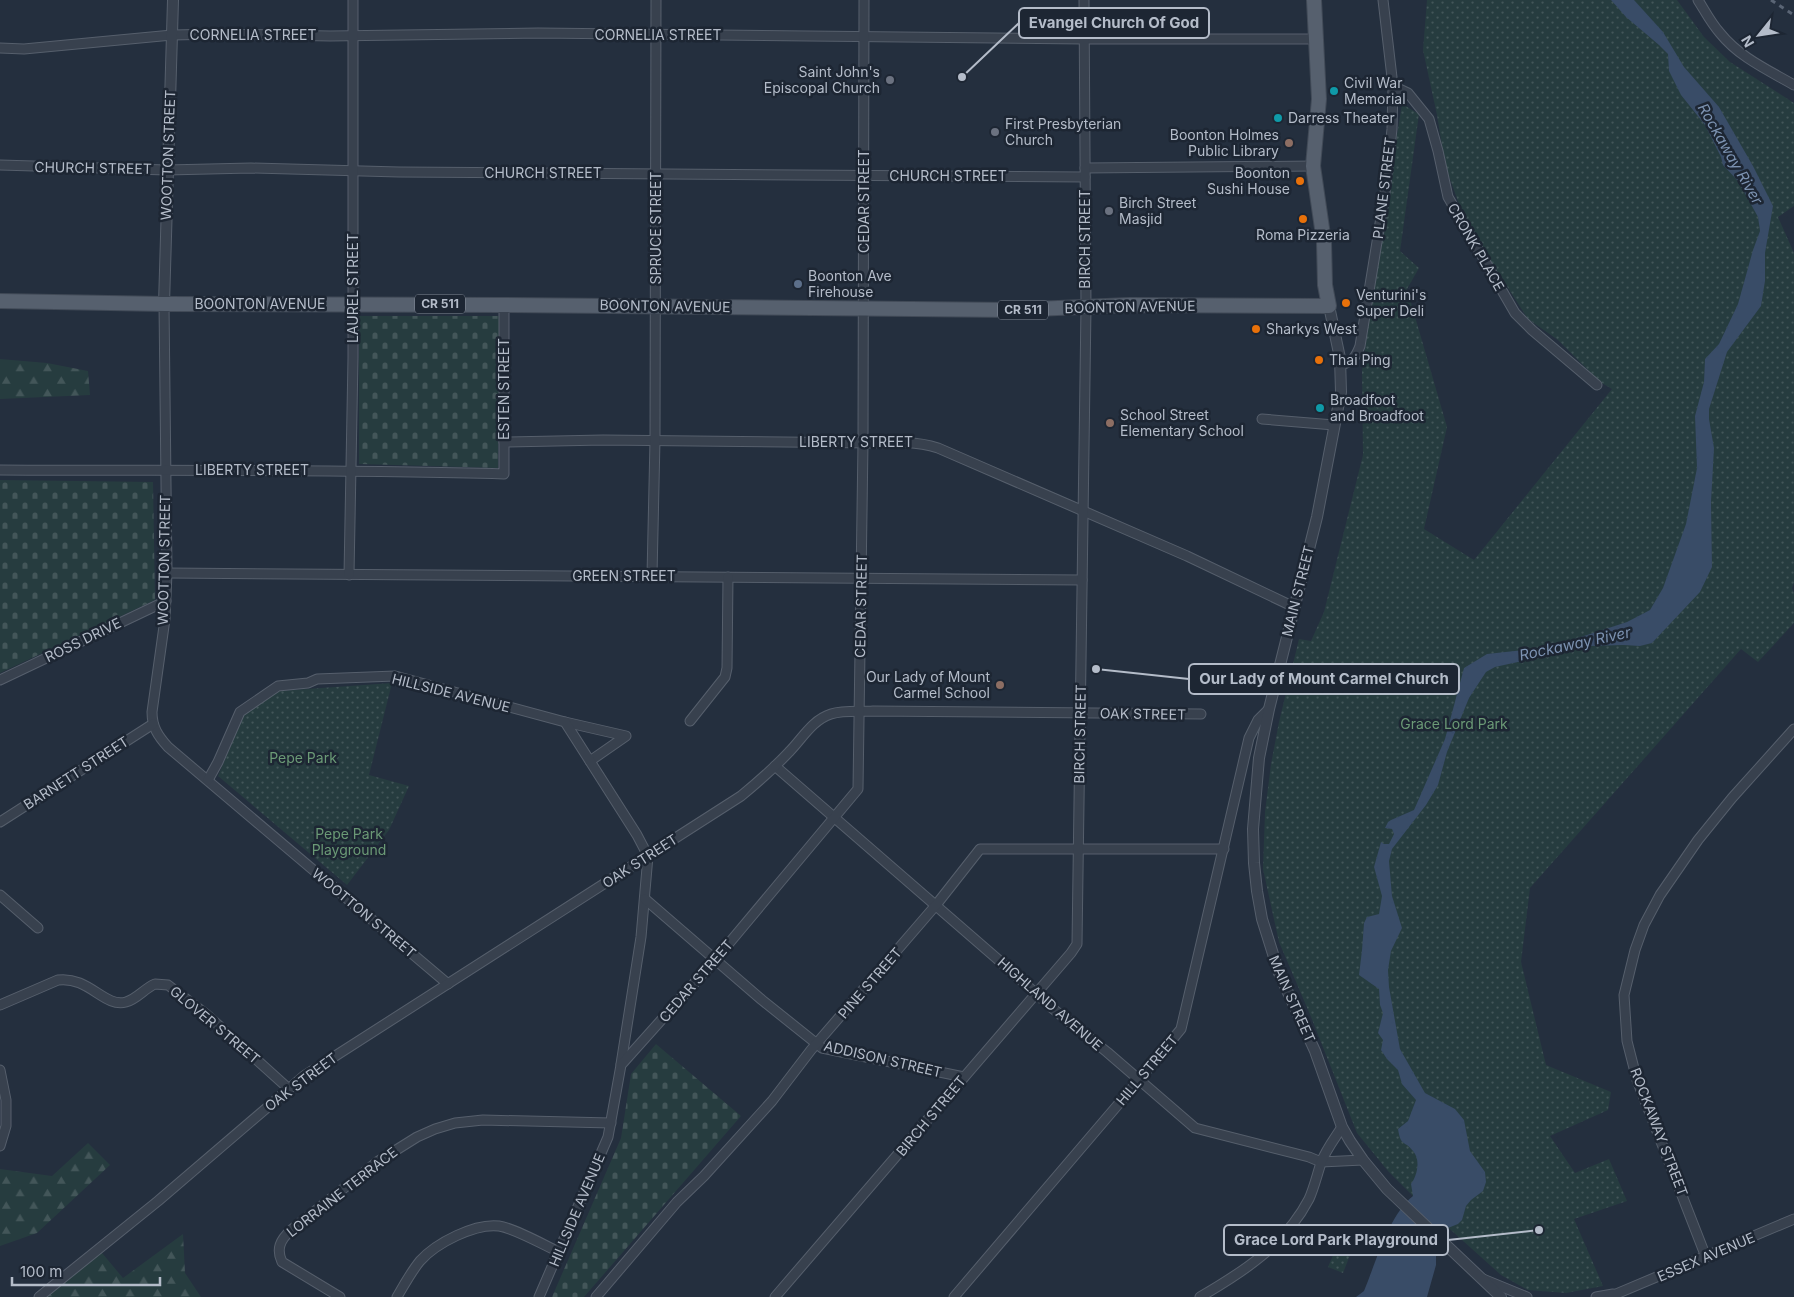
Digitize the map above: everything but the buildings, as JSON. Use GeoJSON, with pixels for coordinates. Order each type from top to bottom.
{"type":"FeatureCollection","features":[{"type":"Feature","properties":{"kind":"main road","name":"MAIN STREET"},"geometry":{"type":"LineString","coordinates":[[1314,0],[1318,99],[1313,166],[1324,242],[1325,285],[1329,306]]}},
{"type":"Feature","properties":{"kind":"main road","name":"BOONTON AVENUE"},"geometry":{"type":"LineString","coordinates":[[0,301],[164,304],[1011,310],[1130,305],[1329,306]]}},
{"type":"Feature","properties":{"kind":"street","name":"WOOTTON STREET"},"geometry":{"type":"LineString","coordinates":[[173,0],[164,304],[167,573],[165,619],[152,712],[153,724],[159,737],[168,747],[448,984]]}},
{"type":"Feature","properties":{"kind":"street","name":"LAUREL STREET"},"geometry":{"type":"LineString","coordinates":[[349,575],[352,470],[353,0]]}},
{"type":"Feature","properties":{"kind":"street","name":"SPRUCE STREET"},"geometry":{"type":"LineString","coordinates":[[652,576],[656,440],[656,0]]}},
{"type":"Feature","properties":{"kind":"street","name":"CEDAR STREET"},"geometry":{"type":"LineString","coordinates":[[621,1064],[715,960],[858,789],[862,577],[864,0]]}},
{"type":"Feature","properties":{"kind":"street","name":"BIRCH STREET"},"geometry":{"type":"LineString","coordinates":[[775,1297],[1077,944],[1086,307],[1084,0]]}},
{"type":"Feature","properties":{"kind":"street","name":"PLANE STREET"},"geometry":{"type":"LineString","coordinates":[[1341,365],[1354,359],[1360,346],[1386,186],[1392,129],[1393,86],[1383,0]]}},
{"type":"Feature","properties":{"kind":"street"},"geometry":{"type":"LineString","coordinates":[[1698,0],[1720,34],[1734,48],[1794,85]]}},
{"type":"Feature","properties":{"kind":"street","name":"CORNELIA STREET"},"geometry":{"type":"LineString","coordinates":[[0,48],[24,49],[172,35],[538,33],[1084,39],[1316,39]]}},
{"type":"Feature","properties":{"kind":"street","name":"CRONK PLACE"},"geometry":{"type":"LineString","coordinates":[[1393,86],[1408,93],[1428,119],[1438,151],[1448,197],[1515,313],[1532,330],[1597,385]]}},
{"type":"Feature","properties":{"kind":"street","name":"CHURCH STREET"},"geometry":{"type":"LineString","coordinates":[[0,165],[167,170],[251,168],[353,171],[864,176],[1313,166]]}},
{"type":"Feature","properties":{"kind":"street","name":"ESTEN STREET"},"geometry":{"type":"LineString","coordinates":[[504,305],[504,474]]}},
{"type":"Feature","properties":{"kind":"street","name":"MAIN STREET"},"geometry":{"type":"LineString","coordinates":[[1329,306],[1341,365],[1341,392],[1317,517],[1269,709],[1259,758],[1253,829],[1257,891],[1266,936],[1279,973],[1323,1071],[1342,1127],[1363,1160],[1400,1202],[1501,1297]]}},
{"type":"Feature","properties":{"kind":"street"},"geometry":{"type":"LineString","coordinates":[[1262,418],[1334,425]]}},
{"type":"Feature","properties":{"kind":"street","name":"LIBERTY STREET"},"geometry":{"type":"LineString","coordinates":[[504,442],[656,440],[912,442],[925,444],[1187,556],[1294,606]]}},
{"type":"Feature","properties":{"kind":"street","name":"LIBERTY STREET"},"geometry":{"type":"LineString","coordinates":[[0,470],[352,470],[504,474]]}},
{"type":"Feature","properties":{"kind":"street","name":"GREEN STREET"},"geometry":{"type":"LineString","coordinates":[[167,573],[1082,580]]}},
{"type":"Feature","properties":{"kind":"street"},"geometry":{"type":"LineString","coordinates":[[690,721],[725,677],[728,577]]}},
{"type":"Feature","properties":{"kind":"street","name":"ROSS DRIVE"},"geometry":{"type":"LineString","coordinates":[[0,680],[166,601]]}},
{"type":"Feature","properties":{"kind":"street","name":"HILLSIDE AVENUE"},"geometry":{"type":"LineString","coordinates":[[208,780],[240,712],[278,686],[308,683],[318,679],[395,676],[565,722],[626,736],[590,760]]}},
{"type":"Feature","properties":{"kind":"street","name":"HILL STREET"},"geometry":{"type":"LineString","coordinates":[[954,1297],[1181,1029],[1224,849],[1248,738],[1258,720],[1269,709]]}},
{"type":"Feature","properties":{"kind":"street","name":"OAK STREET"},"geometry":{"type":"LineString","coordinates":[[39,1297],[141,1215],[304,1076],[741,796],[775,766],[818,720],[837,712],[1201,714]]}},
{"type":"Feature","properties":{"kind":"street"},"geometry":{"type":"LineString","coordinates":[[565,722],[648,855],[645,899],[611,1122]]}},
{"type":"Feature","properties":{"kind":"street","name":"BARNETT STREET"},"geometry":{"type":"LineString","coordinates":[[0,822],[153,724]]}},
{"type":"Feature","properties":{"kind":"street","name":"ROCKAWAY STREET"},"geometry":{"type":"LineString","coordinates":[[1706,1257],[1637,1080],[1627,1041],[1624,996],[1634,950],[1644,925],[1660,895],[1698,840],[1726,805],[1794,729]]}},
{"type":"Feature","properties":{"kind":"street","name":"HIGHLAND AVENUE"},"geometry":{"type":"LineString","coordinates":[[775,766],[1036,993],[1195,1128],[1309,1156],[1321,1162],[1363,1160]]}},
{"type":"Feature","properties":{"kind":"street","name":"PINE STREET"},"geometry":{"type":"LineString","coordinates":[[596,1297],[677,1202],[704,1176],[772,1101],[817,1044],[936,905],[980,849],[1224,849]]}},
{"type":"Feature","properties":{"kind":"street"},"geometry":{"type":"LineString","coordinates":[[0,896],[38,928]]}},
{"type":"Feature","properties":{"kind":"street","name":"ADDISON STREET"},"geometry":{"type":"LineString","coordinates":[[645,899],[715,960],[822,1048],[964,1077]]}},
{"type":"Feature","properties":{"kind":"street","name":"GLOVER STREET"},"geometry":{"type":"LineString","coordinates":[[0,1005],[58,980],[65,979],[78,982],[113,1002],[120,1003],[132,1000],[155,984],[168,985],[228,1033],[289,1089]]}},
{"type":"Feature","properties":{"kind":"street"},"geometry":{"type":"LineString","coordinates":[[0,1070],[6,1100],[6,1126],[0,1146]]}},
{"type":"Feature","properties":{"kind":"street","name":"LORRAINE TERRACE"},"geometry":{"type":"LineString","coordinates":[[340,1297],[282,1262],[279,1256],[280,1243],[283,1237],[291,1230],[376,1162],[416,1137],[454,1123],[483,1120],[611,1122]]}},
{"type":"Feature","properties":{"kind":"street","name":"HILLSIDE AVENUE"},"geometry":{"type":"LineString","coordinates":[[539,1297],[608,1137],[611,1122]]}},
{"type":"Feature","properties":{"kind":"street"},"geometry":{"type":"LineString","coordinates":[[1200,1297],[1259,1260],[1288,1232],[1309,1198],[1319,1173],[1321,1162],[1342,1127]]}},
{"type":"Feature","properties":{"kind":"street","name":"ESSEX AVENUE"},"geometry":{"type":"LineString","coordinates":[[1609,1297],[1794,1219]]}},
{"type":"Feature","properties":{"kind":"street"},"geometry":{"type":"LineString","coordinates":[[397,1297],[421,1260],[444,1244],[474,1228],[501,1226],[559,1252]]}},
{"type":"Feature","properties":{"kind":"street"},"geometry":{"type":"LineString","coordinates":[[1479,1277],[1527,1297]]}},
{"type":"Feature","properties":{"kind":"street","name":"ESSEX AVENUE"},"geometry":{"type":"LineString","coordinates":[[1596,1297],[1618,1293]]}},
{"type":"Feature","properties":{"kind":"green space","name":"Grace Lord Park"},"geometry":{"type":"Polygon","coordinates":[[[1427,0],[1677,0],[1704,37],[1730,62],[1794,103],[1794,206],[1778,217],[1794,253],[1794,583],[1792,588],[1794,593],[1794,623],[1758,662],[1741,649],[1530,888],[1521,962],[1546,1065],[1611,1092],[1608,1110],[1550,1136],[1575,1173],[1609,1159],[1627,1201],[1574,1219],[1603,1286],[1566,1293],[1528,1290],[1501,1275],[1413,1196],[1388,1171],[1357,1133],[1279,942],[1263,869],[1265,812],[1271,764],[1299,639],[1311,641],[1324,612],[1363,455],[1362,371],[1381,233],[1402,104],[1419,114],[1400,251],[1419,268],[1407,289],[1447,427],[1424,529],[1474,560],[1612,389],[1600,382],[1558,340],[1528,319],[1465,221],[1445,165],[1437,115],[1423,50],[1427,0]]]}},
{"type":"Feature","properties":{"kind":"green space"},"geometry":{"type":"Polygon","coordinates":[[[359,316],[500,316],[498,468],[359,464],[359,316]]]}},
{"type":"Feature","properties":{"kind":"green space"},"geometry":{"type":"Polygon","coordinates":[[[0,359],[47,363],[88,371],[90,395],[0,399],[0,359]]]}},
{"type":"Feature","properties":{"kind":"green space"},"geometry":{"type":"Polygon","coordinates":[[[0,480],[153,482],[155,600],[0,673],[0,480]]]}},
{"type":"Feature","properties":{"kind":"green space","name":"Pepe Park"},"geometry":{"type":"Polygon","coordinates":[[[392,683],[369,775],[409,786],[389,830],[347,885],[218,776],[245,712],[279,691],[392,683]]]}},
{"type":"Feature","properties":{"kind":"green space"},"geometry":{"type":"Polygon","coordinates":[[[656,1044],[741,1116],[584,1297],[552,1297],[621,1138],[631,1074],[656,1044]]]}},
{"type":"Feature","properties":{"kind":"green space"},"geometry":{"type":"Polygon","coordinates":[[[88,1143],[110,1165],[37,1233],[0,1246],[0,1169],[52,1176],[88,1143]]]}},
{"type":"Feature","properties":{"kind":"green space"},"geometry":{"type":"Polygon","coordinates":[[[183,1234],[185,1273],[201,1297],[44,1297],[97,1247],[123,1278],[183,1234]]]}},
{"type":"Feature","properties":{"kind":"green space"},"geometry":{"type":"Polygon","coordinates":[[[1340,1239],[1354,1245],[1343,1273],[1328,1267],[1340,1239]]]}},
{"type":"Feature","properties":{"kind":"water","name":"Rockaway River"},"geometry":{"type":"Polygon","coordinates":[[[1611,0],[1634,0],[1663,32],[1684,67],[1719,107],[1753,166],[1773,206],[1765,253],[1765,281],[1761,306],[1727,352],[1709,409],[1714,448],[1711,502],[1712,567],[1700,592],[1652,643],[1640,646],[1591,646],[1495,667],[1486,672],[1469,698],[1447,752],[1438,785],[1426,805],[1392,849],[1389,861],[1392,896],[1402,928],[1391,951],[1388,970],[1389,987],[1400,1049],[1425,1093],[1455,1109],[1464,1120],[1470,1151],[1485,1172],[1486,1182],[1483,1191],[1466,1206],[1462,1220],[1448,1228],[1436,1252],[1436,1265],[1427,1297],[1356,1297],[1364,1291],[1390,1227],[1404,1204],[1413,1196],[1411,1184],[1417,1168],[1417,1159],[1410,1148],[1402,1141],[1398,1129],[1408,1121],[1416,1100],[1402,1084],[1398,1070],[1381,1050],[1383,1040],[1378,1033],[1383,1013],[1380,1005],[1379,989],[1359,975],[1364,923],[1367,917],[1379,914],[1382,896],[1374,867],[1381,842],[1389,844],[1394,834],[1392,829],[1385,828],[1391,820],[1414,810],[1445,739],[1464,668],[1487,654],[1550,647],[1627,622],[1650,610],[1663,588],[1686,524],[1697,468],[1695,416],[1704,382],[1705,359],[1719,344],[1738,304],[1760,231],[1758,217],[1738,181],[1723,165],[1705,125],[1681,95],[1669,71],[1668,54],[1626,17],[1611,0]]]}},
{"type":"Feature","properties":{"kind":"railway"},"geometry":{"type":"LineString","coordinates":[[1771,0],[1794,15]]}},
{"type":"Feature","properties":{"kind":"place","name":"Evangel Church Of God"},"geometry":{"type":"Point","coordinates":[962,77]}},
{"type":"Feature","properties":{"kind":"place","name":"Saint John's Episcopal Church"},"geometry":{"type":"Point","coordinates":[890,80]}},
{"type":"Feature","properties":{"kind":"place","name":"Civil War Memorial"},"geometry":{"type":"Point","coordinates":[1334,91]}},
{"type":"Feature","properties":{"kind":"place","name":"Darress Theater"},"geometry":{"type":"Point","coordinates":[1278,118]}},
{"type":"Feature","properties":{"kind":"place","name":"First Presbyterian Church"},"geometry":{"type":"Point","coordinates":[995,132]}},
{"type":"Feature","properties":{"kind":"place","name":"Boonton Holmes Public Library"},"geometry":{"type":"Point","coordinates":[1289,143]}},
{"type":"Feature","properties":{"kind":"place","name":"Boonton Sushi House"},"geometry":{"type":"Point","coordinates":[1300,181]}},
{"type":"Feature","properties":{"kind":"place","name":"Birch Street Masjid"},"geometry":{"type":"Point","coordinates":[1109,211]}},
{"type":"Feature","properties":{"kind":"place","name":"Roma Pizzeria"},"geometry":{"type":"Point","coordinates":[1303,219]}},
{"type":"Feature","properties":{"kind":"place","name":"Boonton Ave Firehouse"},"geometry":{"type":"Point","coordinates":[798,284]}},
{"type":"Feature","properties":{"kind":"place","name":"Venturini's Super Deli"},"geometry":{"type":"Point","coordinates":[1346,303]}},
{"type":"Feature","properties":{"kind":"place","name":"Sharkys West"},"geometry":{"type":"Point","coordinates":[1256,329]}},
{"type":"Feature","properties":{"kind":"place","name":"Thai Ping"},"geometry":{"type":"Point","coordinates":[1319,360]}},
{"type":"Feature","properties":{"kind":"place","name":"Broadfoot and Broadfoot"},"geometry":{"type":"Point","coordinates":[1320,408]}},
{"type":"Feature","properties":{"kind":"place","name":"School Street Elementary School"},"geometry":{"type":"Point","coordinates":[1110,423]}},
{"type":"Feature","properties":{"kind":"place","name":"Our Lady of Mount Carmel Church"},"geometry":{"type":"Point","coordinates":[1096,669]}},
{"type":"Feature","properties":{"kind":"place","name":"Our Lady of Mount Carmel School"},"geometry":{"type":"Point","coordinates":[1000,685]}},
{"type":"Feature","properties":{"kind":"place","name":"Grace Lord Park Playground"},"geometry":{"type":"Point","coordinates":[1539,1230]}},
{"type":"Feature","properties":{"kind":"park label","name":"Pepe Park Playground"},"geometry":{"type":"Point","coordinates":[349,842]}}]}
